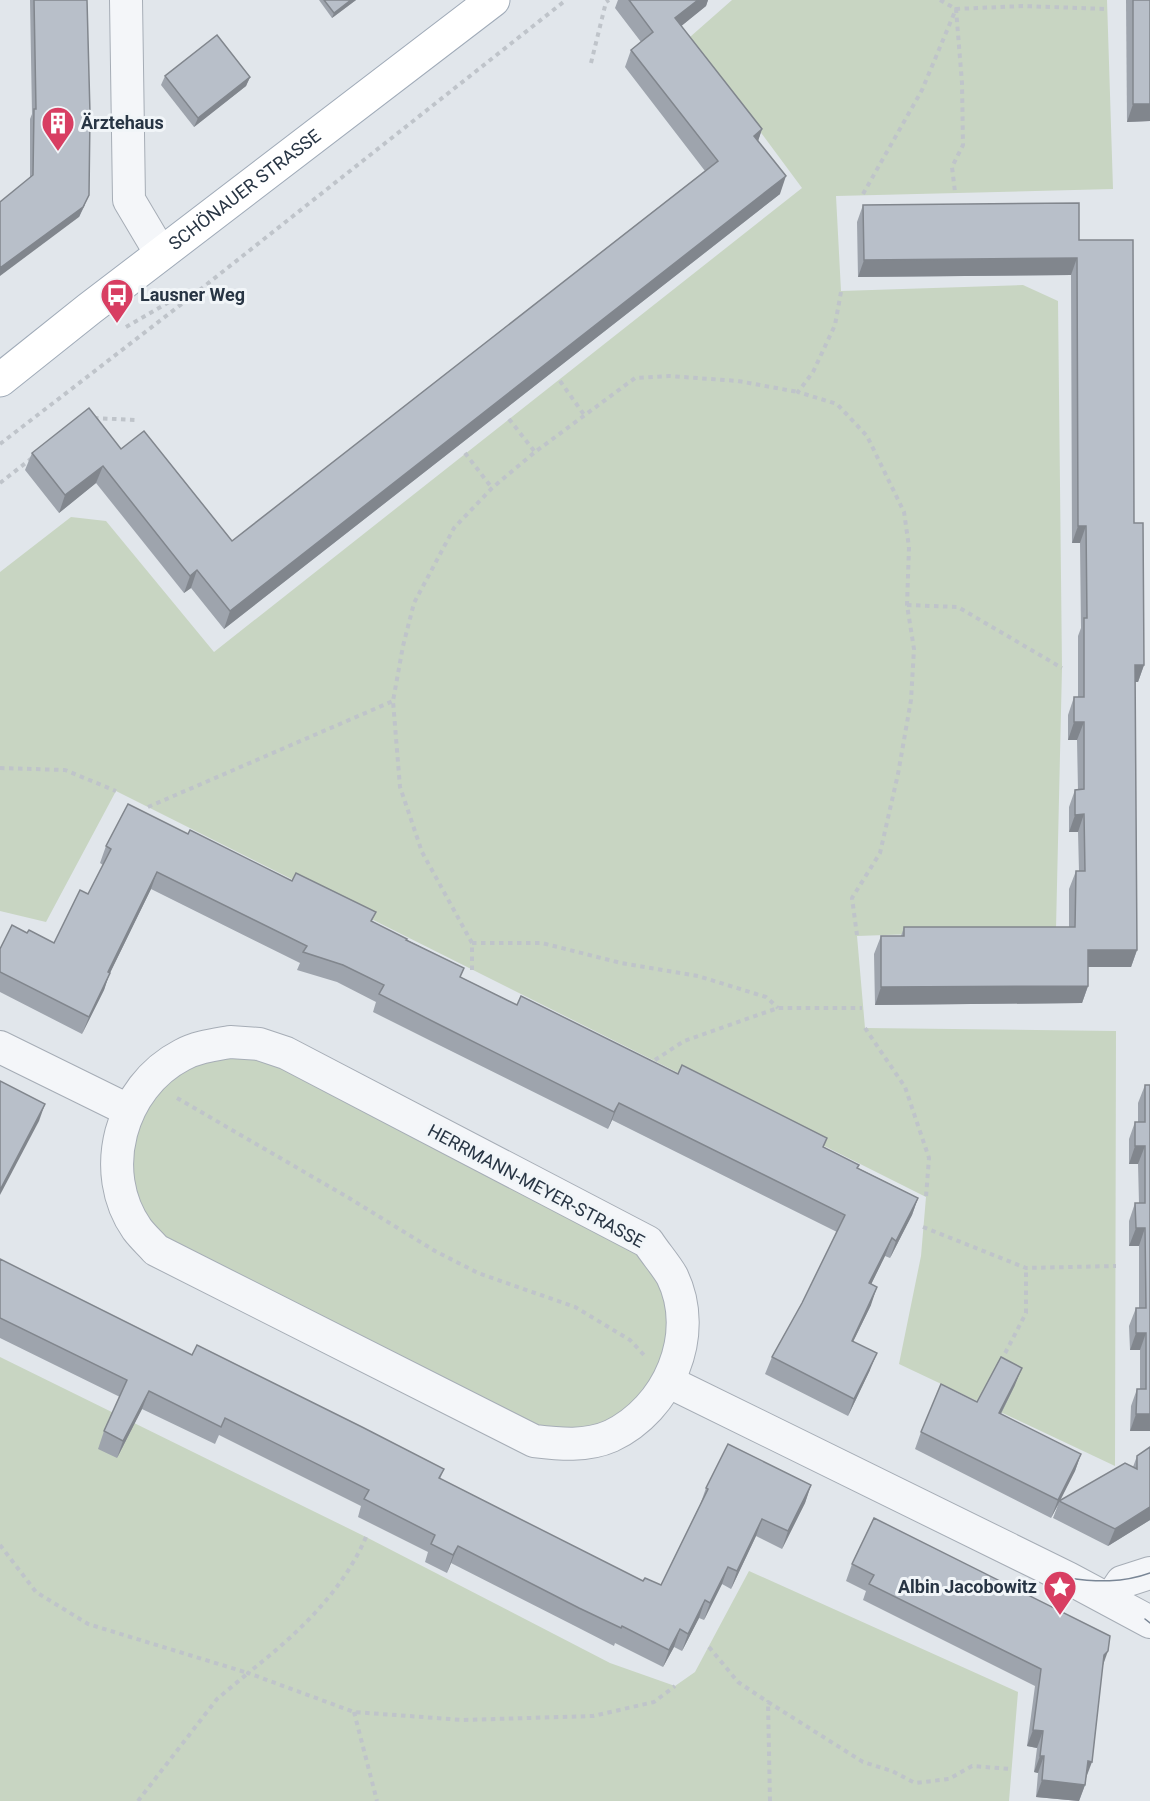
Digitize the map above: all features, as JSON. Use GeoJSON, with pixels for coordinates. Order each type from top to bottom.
{"type":"FeatureCollection","features":[{"type":"Feature","properties":{"kind":"main road","name":"SCHÖNAUER STRASSE"},"geometry":{"type":"LineString","coordinates":[[0,380],[493,0]]}},
{"type":"Feature","properties":{"kind":"street"},"geometry":{"type":"LineString","coordinates":[[126,0],[129,200],[161,254]]}},
{"type":"Feature","properties":{"kind":"street","name":"HERRMANN-MEYER-STRASSE"},"geometry":{"type":"LineString","coordinates":[[230,1042],[259,1044],[286,1053],[648,1242],[671,1276],[679,1296],[682,1316],[680,1350],[669,1382],[645,1413],[611,1436],[569,1445],[534,1441],[156,1250],[137,1229],[128,1212],[117,1173],[118,1141],[128,1110],[148,1081],[182,1055],[205,1046],[230,1042]]}},
{"type":"Feature","properties":{"kind":"street"},"geometry":{"type":"LineString","coordinates":[[0,1047],[128,1110]]}},
{"type":"Feature","properties":{"kind":"street"},"geometry":{"type":"LineString","coordinates":[[669,1382],[1110,1600],[1148,1621]]}},
{"type":"Feature","properties":{"kind":"street"},"geometry":{"type":"LineString","coordinates":[[1110,1600],[1122,1582],[1150,1573]]}},
{"type":"Feature","properties":{"kind":"path"},"geometry":{"type":"LineString","coordinates":[[0,444],[192,296],[566,0]]}},
{"type":"Feature","properties":{"kind":"path"},"geometry":{"type":"LineString","coordinates":[[591,63],[606,2],[609,0]]}},
{"type":"Feature","properties":{"kind":"path"},"geometry":{"type":"LineString","coordinates":[[940,0],[956,9],[1023,6],[1107,9]]}},
{"type":"Feature","properties":{"kind":"path"},"geometry":{"type":"LineString","coordinates":[[955,192],[952,167],[963,144],[962,83],[956,9]]}},
{"type":"Feature","properties":{"kind":"path"},"geometry":{"type":"LineString","coordinates":[[863,194],[922,90],[956,9]]}},
{"type":"Feature","properties":{"kind":"path"},"geometry":{"type":"LineString","coordinates":[[126,327],[188,291]]}},
{"type":"Feature","properties":{"kind":"path"},"geometry":{"type":"LineString","coordinates":[[798,392],[813,372],[835,325],[841,292]]}},
{"type":"Feature","properties":{"kind":"path"},"geometry":{"type":"LineString","coordinates":[[472,970],[472,942],[422,852],[400,787],[393,701],[414,603],[454,528],[492,488],[634,378],[669,376],[738,381],[798,392],[837,405],[867,436],[904,512],[909,547],[907,604],[914,649],[911,700],[898,774],[880,853],[852,898],[857,935]]}},
{"type":"Feature","properties":{"kind":"path"},"geometry":{"type":"LineString","coordinates":[[560,381],[585,416]]}},
{"type":"Feature","properties":{"kind":"path"},"geometry":{"type":"LineString","coordinates":[[83,418],[135,420]]}},
{"type":"Feature","properties":{"kind":"path"},"geometry":{"type":"LineString","coordinates":[[509,419],[535,453]]}},
{"type":"Feature","properties":{"kind":"path"},"geometry":{"type":"LineString","coordinates":[[465,453],[492,488]]}},
{"type":"Feature","properties":{"kind":"path"},"geometry":{"type":"LineString","coordinates":[[0,483],[37,454]]}},
{"type":"Feature","properties":{"kind":"path"},"geometry":{"type":"LineString","coordinates":[[907,604],[958,607],[1062,668]]}},
{"type":"Feature","properties":{"kind":"path"},"geometry":{"type":"LineString","coordinates":[[148,807],[393,701]]}},
{"type":"Feature","properties":{"kind":"path"},"geometry":{"type":"LineString","coordinates":[[0,768],[65,770],[116,791]]}},
{"type":"Feature","properties":{"kind":"path"},"geometry":{"type":"LineString","coordinates":[[472,942],[542,943],[621,963],[698,976],[766,997],[778,1008]]}},
{"type":"Feature","properties":{"kind":"path"},"geometry":{"type":"LineString","coordinates":[[655,1060],[684,1041],[778,1008],[862,1008]]}},
{"type":"Feature","properties":{"kind":"path"},"geometry":{"type":"LineString","coordinates":[[865,1028],[905,1088],[929,1158],[926,1197]]}},
{"type":"Feature","properties":{"kind":"path"},"geometry":{"type":"LineString","coordinates":[[148,1081],[435,1251],[478,1273],[575,1307],[630,1340],[669,1382]]}},
{"type":"Feature","properties":{"kind":"path"},"geometry":{"type":"LineString","coordinates":[[923,1227],[1026,1268],[1116,1266]]}},
{"type":"Feature","properties":{"kind":"path"},"geometry":{"type":"LineString","coordinates":[[1000,1363],[1026,1313],[1026,1268]]}},
{"type":"Feature","properties":{"kind":"path"},"geometry":{"type":"LineString","coordinates":[[138,1801],[218,1699],[316,1614],[346,1573],[366,1537]]}},
{"type":"Feature","properties":{"kind":"path"},"geometry":{"type":"LineString","coordinates":[[0,1545],[36,1592],[88,1624],[248,1674],[354,1712],[463,1720],[593,1716],[654,1702],[675,1686]]}},
{"type":"Feature","properties":{"kind":"path"},"geometry":{"type":"LineString","coordinates":[[710,1647],[738,1682],[863,1762],[892,1771],[915,1782],[949,1779],[972,1766],[1011,1769]]}},
{"type":"Feature","properties":{"kind":"path"},"geometry":{"type":"LineString","coordinates":[[768,1702],[770,1801]]}},
{"type":"Feature","properties":{"kind":"path"},"geometry":{"type":"LineString","coordinates":[[354,1712],[377,1801]]}},
{"type":"Feature","properties":{"kind":"green space"},"geometry":{"type":"Polygon","coordinates":[[[732,0],[1107,0],[1113,189],[836,196],[841,291],[1023,285],[1058,301],[1062,668],[1056,929],[857,936],[865,1028],[1116,1031],[1115,1466],[899,1364],[921,1256],[926,1197],[116,791],[46,922],[0,911],[0,572],[71,517],[106,521],[214,652],[802,188],[690,37],[732,0]]]}},
{"type":"Feature","properties":{"kind":"green space"},"geometry":{"type":"Polygon","coordinates":[[[230,1042],[648,1242],[671,1276],[669,1382],[569,1445],[156,1250],[117,1173],[148,1081],[230,1042]]]}},
{"type":"Feature","properties":{"kind":"green space"},"geometry":{"type":"Polygon","coordinates":[[[0,1357],[366,1537],[610,1663],[675,1686],[695,1672],[749,1571],[1018,1692],[1009,1801],[0,1801],[0,1357]]]}},
{"type":"Feature","properties":{"kind":"building"},"geometry":{"type":"Polygon","coordinates":[[[34,0],[87,0],[90,114],[89,195],[83,207],[0,268],[0,202],[33,175],[34,109],[36,109],[34,0]]]}},
{"type":"Feature","properties":{"kind":"building"},"geometry":{"type":"Polygon","coordinates":[[[324,0],[351,0],[334,13],[324,0]]]}},
{"type":"Feature","properties":{"kind":"building"},"geometry":{"type":"Polygon","coordinates":[[[629,0],[698,0],[675,18],[762,129],[754,136],[786,176],[230,611],[197,570],[190,576],[103,466],[65,495],[32,453],[89,408],[121,449],[144,431],[232,541],[718,161],[631,50],[653,32],[629,0]]]}},
{"type":"Feature","properties":{"kind":"building"},"geometry":{"type":"Polygon","coordinates":[[[1133,0],[1150,0],[1150,104],[1133,104],[1133,0]]]}},
{"type":"Feature","properties":{"kind":"building"},"geometry":{"type":"Polygon","coordinates":[[[217,35],[250,77],[198,118],[165,76],[217,35]]]}},
{"type":"Feature","properties":{"kind":"building"},"geometry":{"type":"Polygon","coordinates":[[[1079,203],[1079,240],[1133,240],[1134,523],[1143,523],[1144,665],[1135,665],[1137,950],[1088,950],[1088,986],[881,987],[881,936],[904,936],[904,927],[1075,927],[1076,871],[1085,871],[1084,814],[1075,815],[1075,790],[1084,789],[1084,722],[1074,722],[1074,697],[1084,697],[1084,618],[1087,618],[1086,526],[1078,526],[1077,258],[864,260],[863,205],[1079,203]]]}},
{"type":"Feature","properties":{"kind":"building"},"geometry":{"type":"Polygon","coordinates":[[[128,804],[188,834],[190,830],[292,881],[296,873],[376,912],[371,921],[464,968],[460,977],[517,1005],[521,996],[678,1074],[682,1065],[827,1138],[823,1147],[859,1165],[857,1168],[918,1198],[896,1241],[892,1238],[869,1283],[877,1287],[852,1341],[877,1353],[854,1399],[772,1357],[802,1303],[845,1215],[619,1103],[614,1112],[379,994],[384,985],[343,965],[303,952],[307,946],[157,872],[108,972],[110,973],[89,1017],[0,972],[0,949],[12,925],[27,933],[29,930],[54,943],[80,890],[88,894],[111,849],[106,846],[128,804]]]}},
{"type":"Feature","properties":{"kind":"building"},"geometry":{"type":"Polygon","coordinates":[[[0,1081],[45,1104],[0,1190],[0,1081]]]}},
{"type":"Feature","properties":{"kind":"building"},"geometry":{"type":"Polygon","coordinates":[[[1145,1085],[1150,1085],[1150,1414],[1136,1414],[1137,1389],[1146,1389],[1146,1333],[1136,1333],[1136,1308],[1146,1308],[1145,1228],[1136,1228],[1135,1203],[1145,1203],[1145,1146],[1135,1146],[1135,1122],[1145,1122],[1145,1085]]]}},
{"type":"Feature","properties":{"kind":"building"},"geometry":{"type":"Polygon","coordinates":[[[0,1259],[192,1355],[197,1345],[362,1427],[444,1469],[439,1478],[643,1581],[645,1578],[661,1585],[728,1444],[811,1485],[788,1531],[762,1519],[737,1571],[728,1567],[710,1603],[705,1600],[688,1634],[680,1629],[669,1650],[622,1626],[621,1628],[579,1608],[458,1546],[453,1555],[431,1544],[435,1535],[364,1499],[369,1490],[225,1418],[221,1427],[149,1391],[123,1441],[104,1431],[127,1380],[0,1318],[0,1259]]]}},
{"type":"Feature","properties":{"kind":"building"},"geometry":{"type":"Polygon","coordinates":[[[1001,1357],[1022,1368],[999,1413],[1081,1454],[1058,1500],[921,1432],[941,1384],[977,1402],[1001,1357]]]}},
{"type":"Feature","properties":{"kind":"building"},"geometry":{"type":"Polygon","coordinates":[[[1150,1447],[1150,1507],[1115,1529],[1059,1501],[1125,1463],[1137,1469],[1137,1456],[1150,1447]]]}},
{"type":"Feature","properties":{"kind":"building"},"geometry":{"type":"Polygon","coordinates":[[[874,1518],[1110,1636],[1108,1651],[1104,1655],[1092,1762],[1088,1761],[1085,1785],[1042,1780],[1044,1756],[1040,1756],[1043,1731],[1033,1730],[1041,1669],[869,1584],[874,1575],[852,1564],[874,1518]]]}},
{"type":"Feature","properties":{"kind":"tram line"},"geometry":{"type":"LineString","coordinates":[[1068,1578],[1109,1581],[1130,1579],[1150,1573]]}},
{"type":"Feature","properties":{"kind":"tram line"},"geometry":{"type":"LineString","coordinates":[[1145,1619],[1150,1623]]}},
{"type":"Feature","properties":{"kind":"place","name":"Ärztehaus"},"geometry":{"type":"Point","coordinates":[58,152]}},
{"type":"Feature","properties":{"kind":"place","name":"Lausner Weg"},"geometry":{"type":"Point","coordinates":[117,324]}},
{"type":"Feature","properties":{"kind":"place","name":"Albin Jacobowitz"},"geometry":{"type":"Point","coordinates":[1060,1616]}}]}
